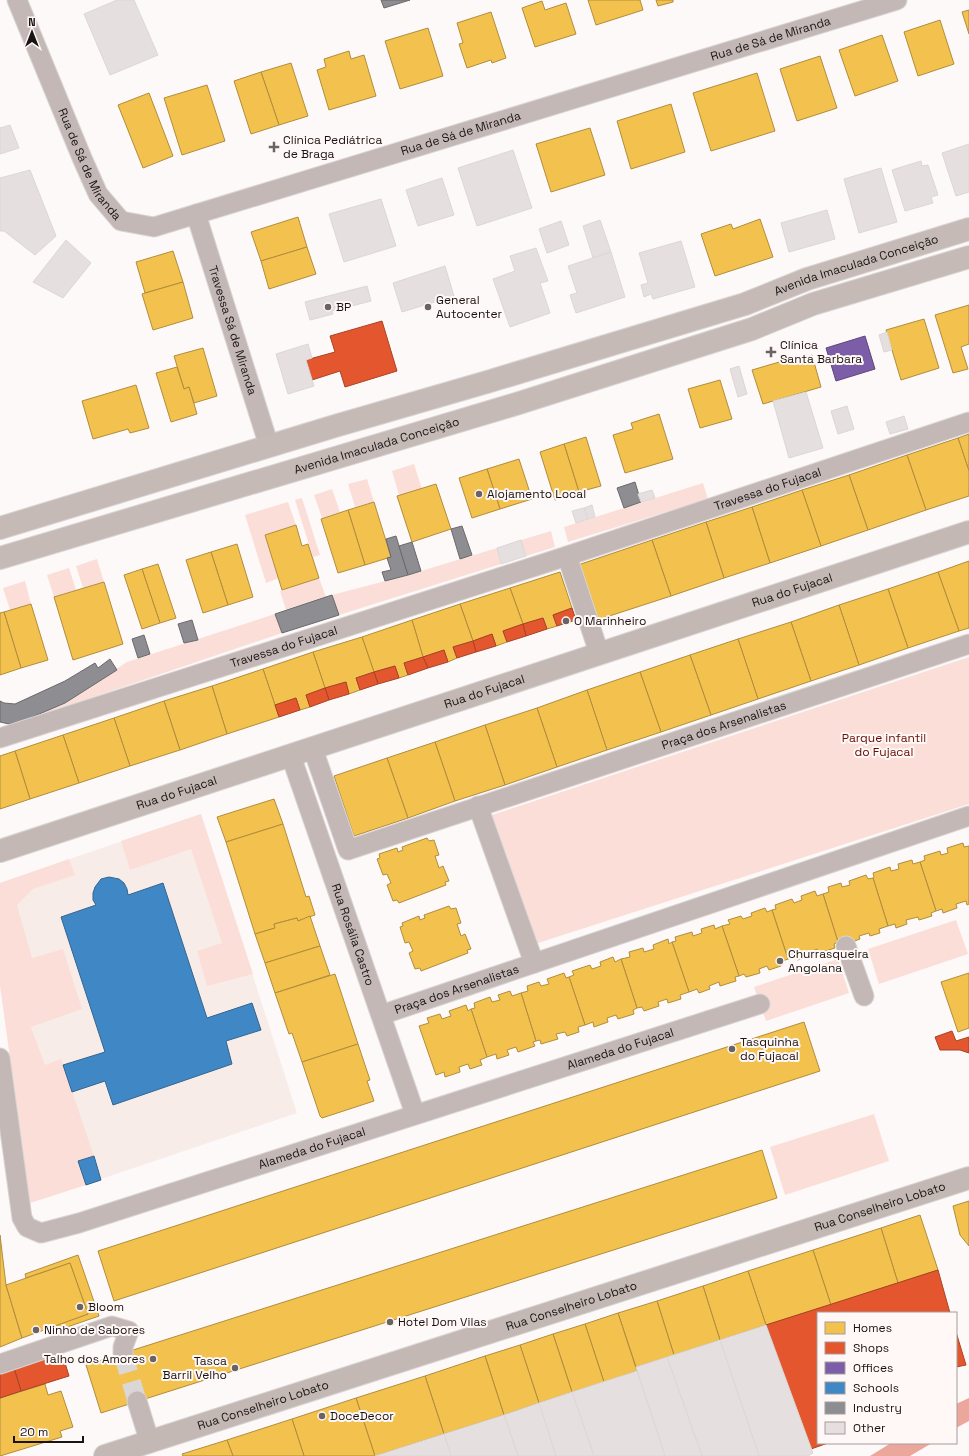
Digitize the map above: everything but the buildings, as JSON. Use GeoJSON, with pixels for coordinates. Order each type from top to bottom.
{"type":"FeatureCollection","features":[{"type":"Feature","properties":{"kind":"main road","name":"Avenida Imaculada Conceição"},"geometry":{"type":"LineString","coordinates":[[745,304],[807,279],[969,230]]}},
{"type":"Feature","properties":{"kind":"main road","name":"Avenida Imaculada Conceição"},"geometry":{"type":"LineString","coordinates":[[0,528],[745,304],[806,291],[969,242]]}},
{"type":"Feature","properties":{"kind":"main road","name":"Avenida Imaculada Conceição"},"geometry":{"type":"LineString","coordinates":[[0,558],[516,404],[752,329],[813,304],[969,257]]}},
{"type":"Feature","properties":{"kind":"main road","name":"Avenida Imaculada Conceição"},"geometry":{"type":"LineString","coordinates":[[752,329],[811,316],[969,270]]}},
{"type":"Feature","properties":{"kind":"main road","name":"Rua do Fujacal"},"geometry":{"type":"LineString","coordinates":[[0,851],[969,532]]}},
{"type":"Feature","properties":{"kind":"main road","name":"Rua Conselheiro Lobato"},"geometry":{"type":"LineString","coordinates":[[105,1456],[150,1443],[371,1370],[969,1178]]}},
{"type":"Feature","properties":{"kind":"street","name":"Rua de Sá de Miranda"},"geometry":{"type":"LineString","coordinates":[[17,0],[98,194],[121,221],[154,227],[897,0]]}},
{"type":"Feature","properties":{"kind":"street","name":"Travessa Sá de Miranda"},"geometry":{"type":"LineString","coordinates":[[196,214],[269,446]]}},
{"type":"Feature","properties":{"kind":"street","name":"Travessa do Fujacal"},"geometry":{"type":"LineString","coordinates":[[0,738],[567,556],[969,422]]}},
{"type":"Feature","properties":{"kind":"street"},"geometry":{"type":"LineString","coordinates":[[567,556],[599,653]]}},
{"type":"Feature","properties":{"kind":"street","name":"Praça dos Arsenalistas"},"geometry":{"type":"LineString","coordinates":[[313,749],[348,850],[969,644]]}},
{"type":"Feature","properties":{"kind":"street","name":"Rua Rosália Castro"},"geometry":{"type":"LineString","coordinates":[[291,756],[415,1114]]}},
{"type":"Feature","properties":{"kind":"street","name":"Praça dos Arsenalistas"},"geometry":{"type":"LineString","coordinates":[[478,806],[534,963]]}},
{"type":"Feature","properties":{"kind":"street","name":"Praça dos Arsenalistas"},"geometry":{"type":"LineString","coordinates":[[381,1015],[969,816]]}},
{"type":"Feature","properties":{"kind":"street"},"geometry":{"type":"LineString","coordinates":[[846,946],[864,996]]}},
{"type":"Feature","properties":{"kind":"street","name":"Alameda do Fujacal"},"geometry":{"type":"LineString","coordinates":[[0,1058],[22,1218],[27,1227],[41,1233],[79,1223],[760,1004]]}},
{"type":"Feature","properties":{"kind":"street"},"geometry":{"type":"LineString","coordinates":[[0,1364],[112,1326],[129,1331],[123,1347],[123,1354]]}},
{"type":"Feature","properties":{"kind":"street"},"geometry":{"type":"LineString","coordinates":[[137,1401],[150,1443]]}},
{"type":"Feature","properties":{"kind":"shaded area"},"geometry":{"type":"Polygon","coordinates":[[[201,814],[297,1113],[30,1203],[0,985],[0,883],[201,814]]]}},
{"type":"Feature","properties":{"kind":"shaded area"},"geometry":{"type":"Polygon","coordinates":[[[969,1398],[969,1421],[957,1427],[957,1404],[969,1398]]]}},
{"type":"Feature","properties":{"kind":"shaded area"},"geometry":{"type":"Polygon","coordinates":[[[889,1444],[930,1444],[910,1456],[870,1456],[889,1444]]]}},
{"type":"Feature","properties":{"kind":"green space"},"geometry":{"type":"Polygon","coordinates":[[[414,464],[422,489],[399,495],[392,471],[414,464]]]}},
{"type":"Feature","properties":{"kind":"green space"},"geometry":{"type":"Polygon","coordinates":[[[367,479],[374,502],[355,507],[348,484],[367,479]]]}},
{"type":"Feature","properties":{"kind":"green space"},"geometry":{"type":"Polygon","coordinates":[[[703,483],[708,499],[568,542],[564,527],[703,483]]]}},
{"type":"Feature","properties":{"kind":"green space"},"geometry":{"type":"Polygon","coordinates":[[[332,489],[340,512],[322,518],[314,495],[332,489]]]}},
{"type":"Feature","properties":{"kind":"green space"},"geometry":{"type":"Polygon","coordinates":[[[302,498],[320,555],[313,557],[295,500],[302,498]]]}},
{"type":"Feature","properties":{"kind":"green space"},"geometry":{"type":"Polygon","coordinates":[[[288,502],[296,525],[265,535],[279,578],[266,583],[245,515],[288,502]]]}},
{"type":"Feature","properties":{"kind":"green space"},"geometry":{"type":"Polygon","coordinates":[[[551,531],[555,547],[526,556],[521,540],[551,531]]]}},
{"type":"Feature","properties":{"kind":"green space"},"geometry":{"type":"Polygon","coordinates":[[[497,548],[501,564],[339,615],[332,595],[408,575],[497,548]]]}},
{"type":"Feature","properties":{"kind":"green space"},"geometry":{"type":"Polygon","coordinates":[[[97,559],[104,582],[83,588],[76,566],[97,559]]]}},
{"type":"Feature","properties":{"kind":"green space"},"geometry":{"type":"Polygon","coordinates":[[[69,568],[76,590],[54,597],[47,575],[69,568]]]}},
{"type":"Feature","properties":{"kind":"green space"},"geometry":{"type":"Polygon","coordinates":[[[319,578],[326,597],[286,610],[280,591],[319,578]]]}},
{"type":"Feature","properties":{"kind":"green space"},"geometry":{"type":"Polygon","coordinates":[[[25,581],[31,604],[10,610],[3,588],[25,581]]]}},
{"type":"Feature","properties":{"kind":"green space"},"geometry":{"type":"Polygon","coordinates":[[[275,614],[282,633],[23,721],[65,703],[127,662],[275,614]]]}},
{"type":"Feature","properties":{"kind":"green space","name":"Parque infantil do Fujacal"},"geometry":{"type":"Polygon","coordinates":[[[969,657],[969,804],[535,944],[492,815],[969,657]]]}},
{"type":"Feature","properties":{"kind":"green space"},"geometry":{"type":"Polygon","coordinates":[[[201,814],[253,974],[207,986],[197,951],[222,943],[191,849],[130,870],[121,841],[201,814]]]}},
{"type":"Feature","properties":{"kind":"green space"},"geometry":{"type":"Polygon","coordinates":[[[69,859],[75,875],[33,889],[17,905],[32,958],[63,949],[82,1009],[31,1027],[45,1065],[61,1059],[94,1156],[78,1161],[86,1185],[30,1203],[0,985],[0,883],[69,859]]]}},
{"type":"Feature","properties":{"kind":"green space"},"geometry":{"type":"Polygon","coordinates":[[[956,920],[968,954],[879,984],[868,949],[956,920]]]}},
{"type":"Feature","properties":{"kind":"green space"},"geometry":{"type":"Polygon","coordinates":[[[838,959],[849,993],[766,1021],[754,987],[838,959]]]}},
{"type":"Feature","properties":{"kind":"green space"},"geometry":{"type":"Polygon","coordinates":[[[874,1114],[889,1161],[785,1195],[770,1147],[874,1114]]]}},
{"type":"Feature","properties":{"kind":"tunnel"},"geometry":{"type":"LineString","coordinates":[[123,1354],[137,1401]]}},
{"type":"Feature","properties":{"kind":"place","name":"Clínica Pediátrica de Braga"},"geometry":{"type":"Point","coordinates":[274,147]}},
{"type":"Feature","properties":{"kind":"place","name":"BP"},"geometry":{"type":"Point","coordinates":[328,307]}},
{"type":"Feature","properties":{"kind":"place","name":"General Autocenter"},"geometry":{"type":"Point","coordinates":[428,307]}},
{"type":"Feature","properties":{"kind":"place","name":"Clínica Santa Barbara"},"geometry":{"type":"Point","coordinates":[771,352]}},
{"type":"Feature","properties":{"kind":"place","name":"Alojamento Local"},"geometry":{"type":"Point","coordinates":[479,494]}},
{"type":"Feature","properties":{"kind":"place","name":"O Marinheiro"},"geometry":{"type":"Point","coordinates":[566,621]}},
{"type":"Feature","properties":{"kind":"place","name":"Churrasqueira Angolana"},"geometry":{"type":"Point","coordinates":[780,961]}},
{"type":"Feature","properties":{"kind":"place","name":"Tasquinha do Fujacal"},"geometry":{"type":"Point","coordinates":[732,1049]}},
{"type":"Feature","properties":{"kind":"place","name":"Bloom"},"geometry":{"type":"Point","coordinates":[80,1307]}},
{"type":"Feature","properties":{"kind":"place","name":"Hotel Dom Vilas"},"geometry":{"type":"Point","coordinates":[390,1322]}},
{"type":"Feature","properties":{"kind":"place","name":"Ninho de Sabores"},"geometry":{"type":"Point","coordinates":[36,1330]}},
{"type":"Feature","properties":{"kind":"place","name":"Talho dos Amores"},"geometry":{"type":"Point","coordinates":[153,1359]}},
{"type":"Feature","properties":{"kind":"place","name":"Tasca Barril Velho"},"geometry":{"type":"Point","coordinates":[235,1368]}},
{"type":"Feature","properties":{"kind":"place","name":"DoceDecor"},"geometry":{"type":"Point","coordinates":[322,1416]}}]}
